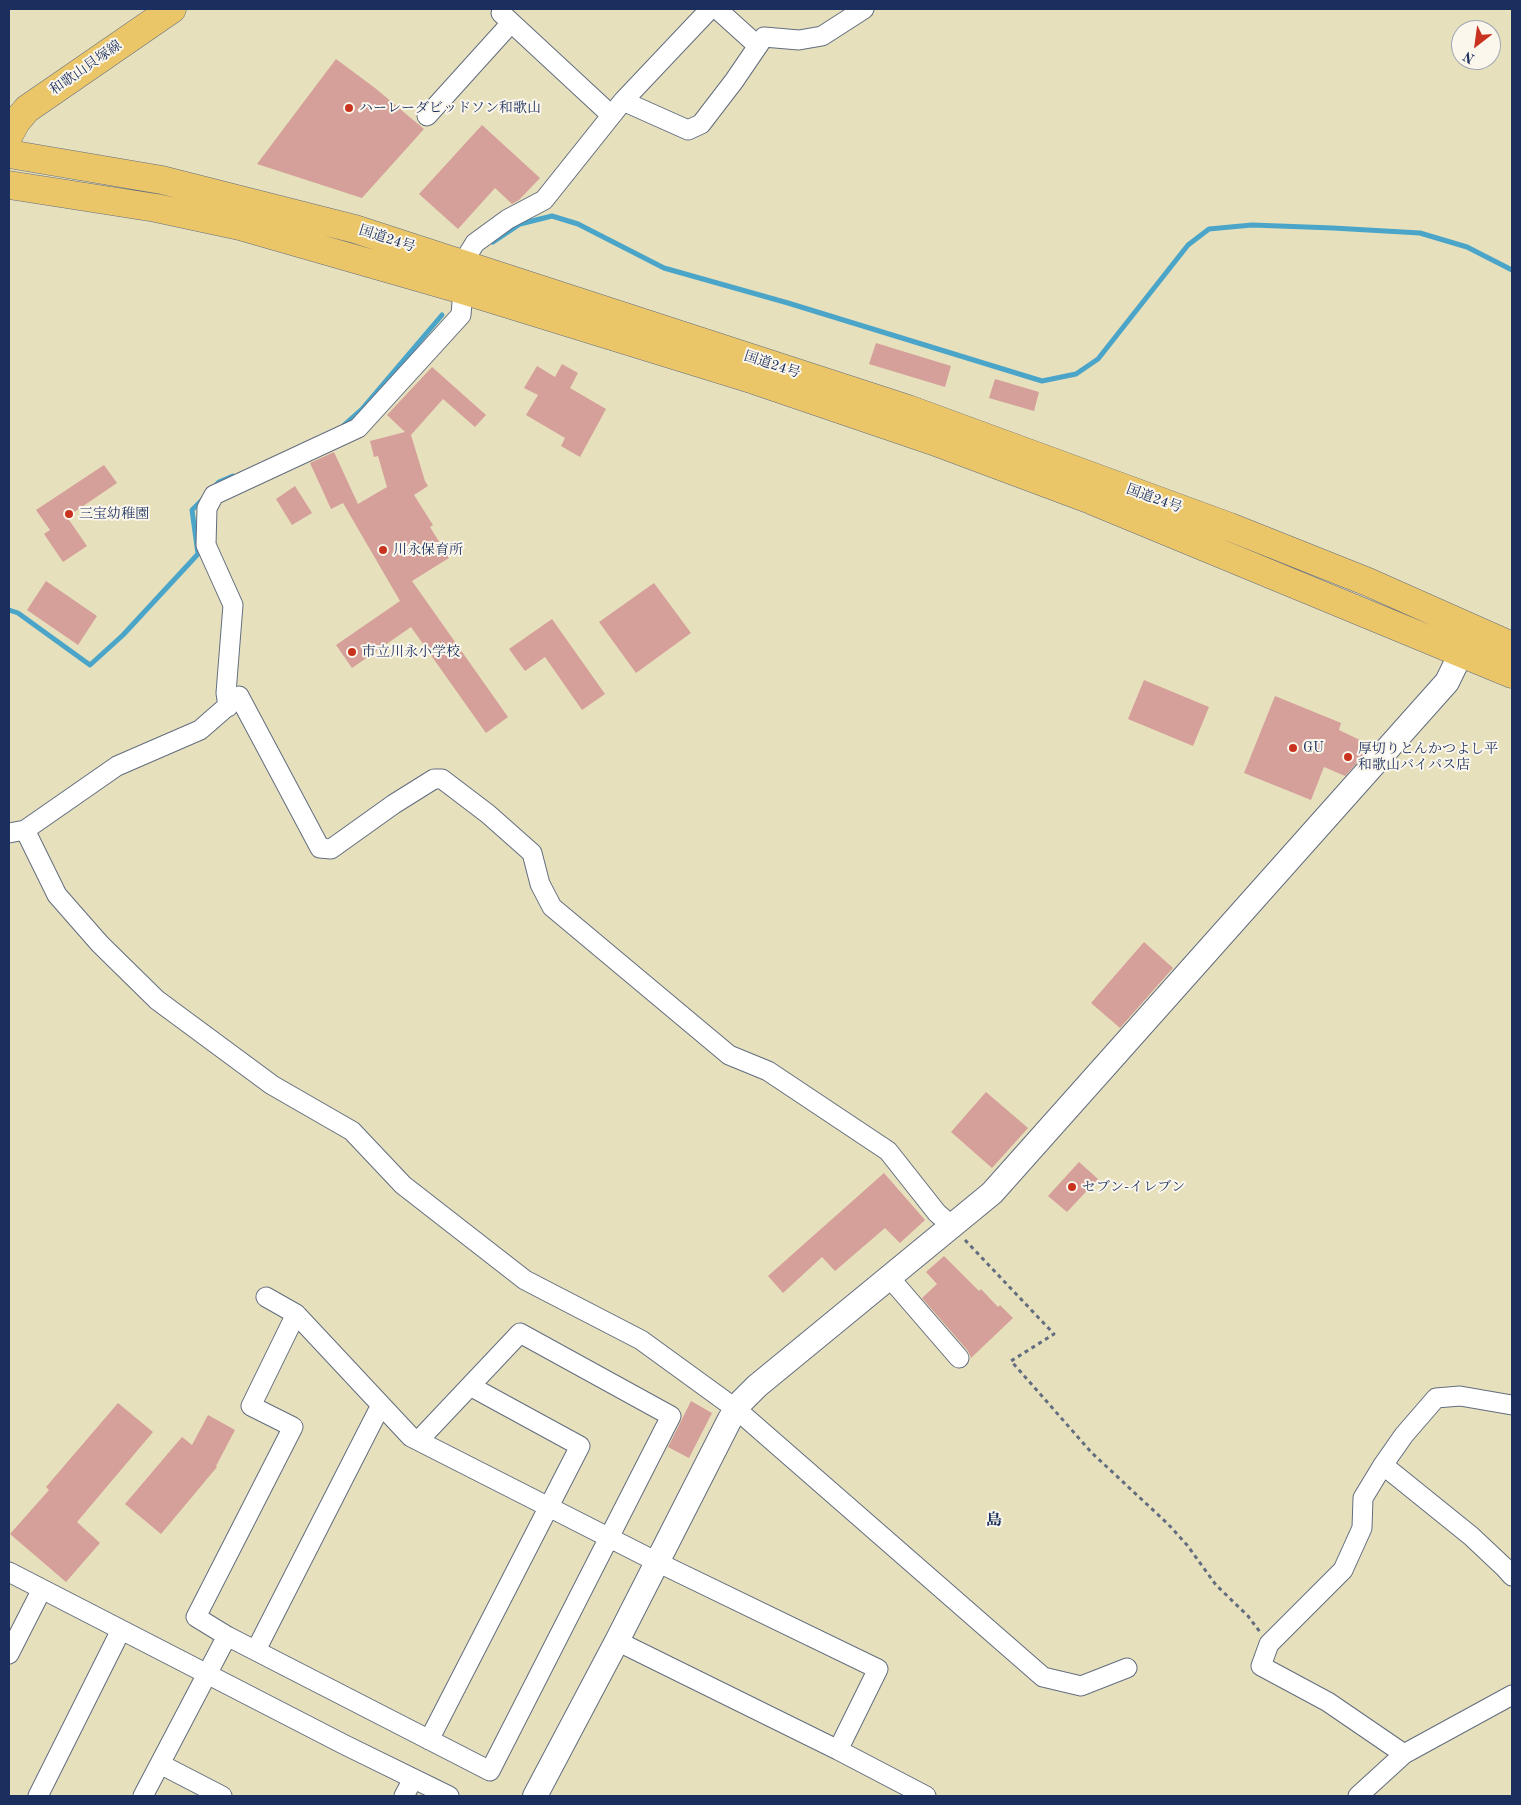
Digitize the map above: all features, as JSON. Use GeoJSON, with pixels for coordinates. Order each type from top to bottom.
{"type":"FeatureCollection","features":[{"type":"Feature","properties":{"kind":"main road","name":"和歌山貝塚線"},"geometry":{"type":"LineString","coordinates":[[9,135],[27,108],[172,9]]}},
{"type":"Feature","properties":{"kind":"main road","name":"国道24号"},"geometry":{"type":"LineString","coordinates":[[9,154],[162,180],[356,229],[463,277],[933,441],[1091,500],[1512,674]]}},
{"type":"Feature","properties":{"kind":"main road","name":"国道24号"},"geometry":{"type":"LineString","coordinates":[[9,185],[156,208],[463,277],[918,413],[1230,527],[1368,582],[1512,646]]}},
{"type":"Feature","properties":{"kind":"street"},"geometry":{"type":"LineString","coordinates":[[228,707],[226,693],[233,605],[206,545],[207,508],[214,495],[358,428],[461,315],[463,277],[475,243],[508,219],[544,200],[617,108],[710,9]]}},
{"type":"Feature","properties":{"kind":"street"},"geometry":{"type":"LineString","coordinates":[[717,9],[758,46]]}},
{"type":"Feature","properties":{"kind":"street"},"geometry":{"type":"LineString","coordinates":[[427,116],[506,18],[617,108],[688,130],[701,124],[734,81],[764,37],[799,40],[822,36],[864,9]]}},
{"type":"Feature","properties":{"kind":"street"},"geometry":{"type":"LineString","coordinates":[[536,1796],[741,1402],[757,1386],[992,1193],[1447,682],[1474,628]]}},
{"type":"Feature","properties":{"kind":"street"},"geometry":{"type":"LineString","coordinates":[[952,1226],[938,1213],[888,1151],[768,1071],[729,1056],[552,907],[540,884],[532,853],[488,814],[442,779],[434,779],[394,804],[331,849],[320,848],[239,696],[200,730],[117,766],[17,831],[56,895],[100,944],[157,1000],[272,1085],[352,1131],[403,1185],[525,1280],[641,1340],[736,1409],[1043,1678],[1080,1686],[1127,1668]]}},
{"type":"Feature","properties":{"kind":"street"},"geometry":{"type":"LineString","coordinates":[[889,1277],[959,1358]]}},
{"type":"Feature","properties":{"kind":"street"},"geometry":{"type":"LineString","coordinates":[[266,1297],[296,1314],[411,1437],[657,1562],[878,1669],[838,1750]]}},
{"type":"Feature","properties":{"kind":"street"},"geometry":{"type":"LineString","coordinates":[[296,1314],[251,1406],[293,1428],[196,1617],[227,1636],[490,1771],[671,1416],[520,1333],[419,1440]]}},
{"type":"Feature","properties":{"kind":"street"},"geometry":{"type":"LineString","coordinates":[[428,1740],[580,1446],[470,1386]]}},
{"type":"Feature","properties":{"kind":"street"},"geometry":{"type":"LineString","coordinates":[[1404,1754],[1328,1702],[1261,1666],[1269,1644],[1343,1570],[1362,1528],[1364,1498],[1383,1465],[1404,1435],[1436,1398],[1460,1396],[1512,1405]]}},
{"type":"Feature","properties":{"kind":"street"},"geometry":{"type":"LineString","coordinates":[[256,1650],[381,1405]]}},
{"type":"Feature","properties":{"kind":"street"},"geometry":{"type":"LineString","coordinates":[[1383,1465],[1471,1536],[1512,1576]]}},
{"type":"Feature","properties":{"kind":"street"},"geometry":{"type":"LineString","coordinates":[[9,1572],[448,1796]]}},
{"type":"Feature","properties":{"kind":"street"},"geometry":{"type":"LineString","coordinates":[[9,1654],[42,1589]]}},
{"type":"Feature","properties":{"kind":"street"},"geometry":{"type":"LineString","coordinates":[[38,1796],[121,1630]]}},
{"type":"Feature","properties":{"kind":"street"},"geometry":{"type":"LineString","coordinates":[[144,1796],[227,1636]]}},
{"type":"Feature","properties":{"kind":"street"},"geometry":{"type":"LineString","coordinates":[[617,1641],[838,1750],[926,1796]]}},
{"type":"Feature","properties":{"kind":"street"},"geometry":{"type":"LineString","coordinates":[[1358,1796],[1404,1754],[1512,1695]]}},
{"type":"Feature","properties":{"kind":"street"},"geometry":{"type":"LineString","coordinates":[[160,1764],[222,1796]]}},
{"type":"Feature","properties":{"kind":"street"},"geometry":{"type":"LineString","coordinates":[[404,1796],[413,1779]]}},
{"type":"Feature","properties":{"kind":"path"},"geometry":{"type":"LineString","coordinates":[[952,1226],[1054,1334],[1011,1360],[1092,1453],[1174,1531],[1216,1585],[1248,1616],[1269,1644]]}},
{"type":"Feature","properties":{"kind":"building","name":"ハーレーダビッドソン和歌山"},"geometry":{"type":"Polygon","coordinates":[[[336,59],[375,88],[424,129],[362,198],[257,164],[336,59]]]}},
{"type":"Feature","properties":{"kind":"building"},"geometry":{"type":"Polygon","coordinates":[[[482,125],[540,178],[519,200],[512,204],[495,188],[458,229],[419,194],[482,125]]]}},
{"type":"Feature","properties":{"kind":"building"},"geometry":{"type":"Polygon","coordinates":[[[876,343],[951,366],[945,387],[869,364],[876,343]]]}},
{"type":"Feature","properties":{"kind":"building"},"geometry":{"type":"Polygon","coordinates":[[[562,364],[578,373],[570,388],[606,409],[580,457],[561,446],[565,438],[526,415],[538,395],[524,388],[537,366],[555,377],[562,364]]]}},
{"type":"Feature","properties":{"kind":"building"},"geometry":{"type":"Polygon","coordinates":[[[432,367],[486,415],[475,427],[443,399],[411,435],[428,486],[414,495],[433,525],[430,527],[449,558],[412,581],[508,717],[486,733],[411,627],[352,668],[336,645],[400,601],[343,503],[331,509],[310,463],[334,452],[358,504],[387,487],[378,456],[374,457],[370,441],[405,432],[387,415],[432,367]]]}},
{"type":"Feature","properties":{"kind":"building"},"geometry":{"type":"Polygon","coordinates":[[[995,379],[1039,392],[1034,411],[989,398],[995,379]]]}},
{"type":"Feature","properties":{"kind":"building"},"geometry":{"type":"Polygon","coordinates":[[[104,465],[117,483],[67,517],[87,546],[63,562],[44,534],[50,530],[36,510],[104,465]]]}},
{"type":"Feature","properties":{"kind":"building"},"geometry":{"type":"Polygon","coordinates":[[[295,486],[312,513],[292,525],[276,499],[295,486]]]}},
{"type":"Feature","properties":{"kind":"building"},"geometry":{"type":"Polygon","coordinates":[[[46,581],[97,616],[78,645],[27,610],[46,581]]]}},
{"type":"Feature","properties":{"kind":"building"},"geometry":{"type":"Polygon","coordinates":[[[654,583],[691,633],[636,673],[599,622],[654,583]]]}},
{"type":"Feature","properties":{"kind":"building"},"geometry":{"type":"Polygon","coordinates":[[[552,619],[605,694],[582,710],[545,657],[525,671],[509,649],[552,619]]]}},
{"type":"Feature","properties":{"kind":"building"},"geometry":{"type":"Polygon","coordinates":[[[1144,680],[1209,707],[1193,746],[1128,719],[1144,680]]]}},
{"type":"Feature","properties":{"kind":"building","name":"GU"},"geometry":{"type":"Polygon","coordinates":[[[1275,696],[1341,723],[1339,730],[1364,742],[1361,748],[1366,750],[1365,754],[1345,776],[1324,767],[1311,800],[1244,773],[1275,696]]]}},
{"type":"Feature","properties":{"kind":"building"},"geometry":{"type":"Polygon","coordinates":[[[1144,942],[1173,968],[1120,1028],[1091,1003],[1144,942]]]}},
{"type":"Feature","properties":{"kind":"building"},"geometry":{"type":"Polygon","coordinates":[[[986,1092],[1028,1128],[992,1168],[951,1132],[986,1092]]]}},
{"type":"Feature","properties":{"kind":"building"},"geometry":{"type":"Polygon","coordinates":[[[1079,1162],[1098,1179],[1067,1212],[1048,1196],[1079,1162]]]}},
{"type":"Feature","properties":{"kind":"building"},"geometry":{"type":"Polygon","coordinates":[[[884,1173],[925,1220],[900,1243],[885,1228],[835,1271],[822,1257],[783,1293],[768,1276],[884,1173]]]}},
{"type":"Feature","properties":{"kind":"building"},"geometry":{"type":"Polygon","coordinates":[[[944,1256],[979,1291],[981,1289],[998,1307],[1000,1305],[1013,1318],[971,1358],[968,1351],[922,1298],[937,1284],[926,1272],[944,1256]]]}},
{"type":"Feature","properties":{"kind":"building"},"geometry":{"type":"Polygon","coordinates":[[[691,1401],[712,1413],[689,1458],[668,1447],[691,1401]]]}},
{"type":"Feature","properties":{"kind":"building"},"geometry":{"type":"Polygon","coordinates":[[[118,1403],[153,1432],[77,1522],[100,1543],[66,1582],[10,1534],[49,1490],[46,1487],[118,1403]]]}},
{"type":"Feature","properties":{"kind":"building"},"geometry":{"type":"Polygon","coordinates":[[[208,1415],[235,1430],[217,1467],[161,1534],[125,1504],[182,1437],[192,1445],[208,1415]]]}},
{"type":"Feature","properties":{"kind":"waterway"},"geometry":{"type":"LineString","coordinates":[[493,242],[520,224],[552,216],[578,224],[664,268],[788,303],[1042,381],[1076,374],[1098,359],[1188,245],[1209,229],[1252,225],[1420,233],[1467,247],[1512,270]]}},
{"type":"Feature","properties":{"kind":"waterway"},"geometry":{"type":"LineString","coordinates":[[343,426],[362,409],[442,315]]}},
{"type":"Feature","properties":{"kind":"waterway"},"geometry":{"type":"LineString","coordinates":[[213,488],[219,482],[233,476]]}},
{"type":"Feature","properties":{"kind":"waterway"},"geometry":{"type":"LineString","coordinates":[[9,610],[18,613],[90,665],[123,635],[198,554],[192,510],[204,498]]}},
{"type":"Feature","properties":{"kind":"place","name":"ハーレーダビッドソン和歌山"},"geometry":{"type":"Point","coordinates":[349,108]}},
{"type":"Feature","properties":{"kind":"place","name":"三宝幼稚園"},"geometry":{"type":"Point","coordinates":[69,514]}},
{"type":"Feature","properties":{"kind":"place","name":"川永保育所"},"geometry":{"type":"Point","coordinates":[383,550]}},
{"type":"Feature","properties":{"kind":"place","name":"市立川永小学校"},"geometry":{"type":"Point","coordinates":[352,652]}},
{"type":"Feature","properties":{"kind":"place","name":"GU"},"geometry":{"type":"Point","coordinates":[1293,748]}},
{"type":"Feature","properties":{"kind":"place","name":"厚切りとんかつよし平 和歌山バイパス店"},"geometry":{"type":"Point","coordinates":[1348,757]}},
{"type":"Feature","properties":{"kind":"place","name":"セブン-イレブン"},"geometry":{"type":"Point","coordinates":[1072,1187]}},
{"type":"Feature","properties":{"kind":"district","name":"島"},"geometry":{"type":"Point","coordinates":[994,1521]}}]}
